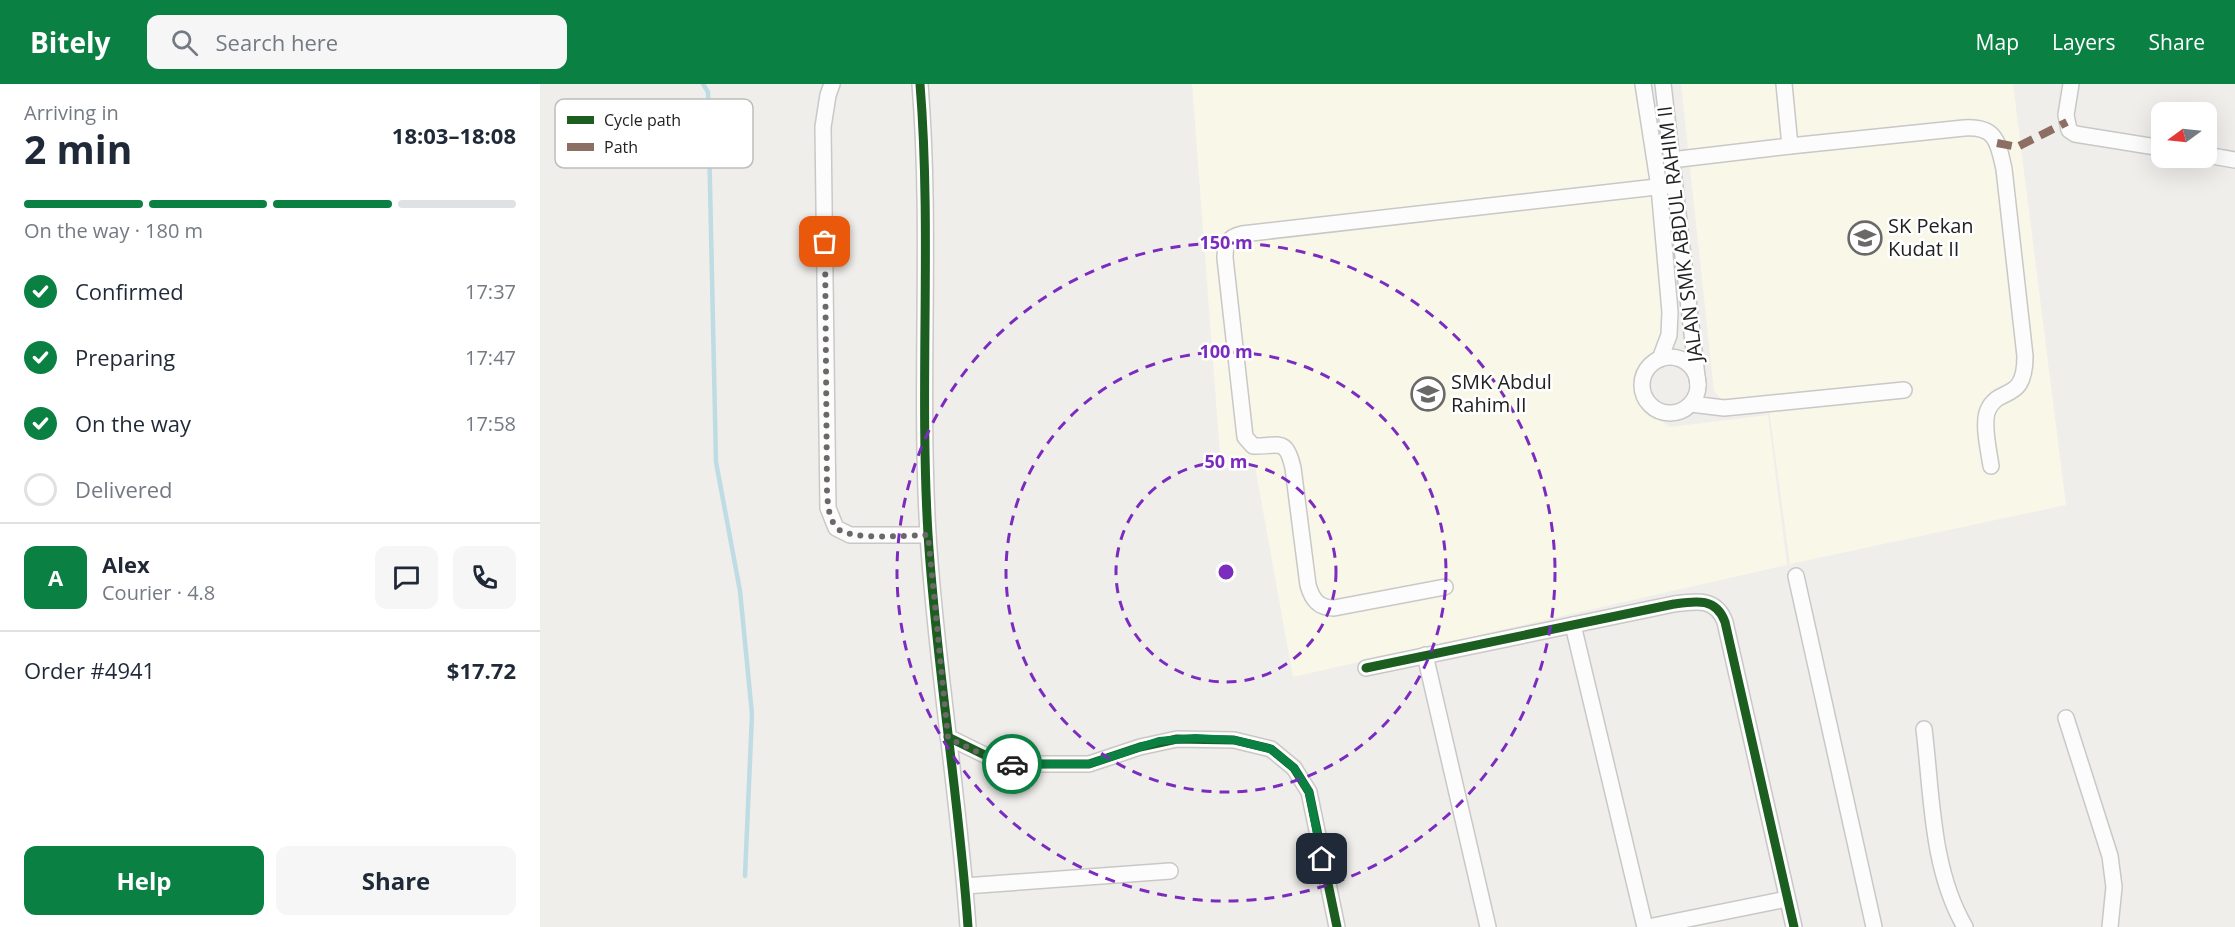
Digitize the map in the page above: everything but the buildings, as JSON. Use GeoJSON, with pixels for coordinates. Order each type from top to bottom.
{"type":"FeatureCollection","features":[{"type":"Feature","properties":{"kind":"street"},"geometry":{"type":"LineString","coordinates":[[832,84],[823,128],[828,508],[837,528],[850,535],[928,535]]}},
{"type":"Feature","properties":{"kind":"street"},"geometry":{"type":"LineString","coordinates":[[921,84],[925,260],[924,420],[928,535],[968,927]]}},
{"type":"Feature","properties":{"kind":"street","name":"JALAN SMK ABDUL RAHIM II"},"geometry":{"type":"LineString","coordinates":[[1643,84],[1659,187],[1670,312],[1669,335],[1660,359]]}},
{"type":"Feature","properties":{"kind":"street","name":"JALAN SMK ABDUL RAHIM II"},"geometry":{"type":"LineString","coordinates":[[1663,84],[1698,385]]}},
{"type":"Feature","properties":{"kind":"street"},"geometry":{"type":"LineString","coordinates":[[1784,84],[1790,146]]}},
{"type":"Feature","properties":{"kind":"street"},"geometry":{"type":"LineString","coordinates":[[2072,84],[2066,115],[2069,130],[2075,134],[2151,146]]}},
{"type":"Feature","properties":{"kind":"street"},"geometry":{"type":"LineString","coordinates":[[1671,160],[1975,127],[1984,129],[1994,136],[2004,169],[2025,366],[2024,376],[2017,387],[1995,402],[1988,410],[1986,424],[1991,466]]}},
{"type":"Feature","properties":{"kind":"street"},"geometry":{"type":"LineString","coordinates":[[2217,157],[2235,160]]}},
{"type":"Feature","properties":{"kind":"street"},"geometry":{"type":"LineString","coordinates":[[1445,587],[1334,608],[1323,607],[1312,597],[1308,585],[1289,451],[1277,444],[1253,446],[1245,437],[1225,258],[1226,244],[1230,239],[1242,234],[1674,185]]}},
{"type":"Feature","properties":{"kind":"street"},"geometry":{"type":"LineString","coordinates":[[1675,357],[1684,360],[1696,375],[1698,385],[1696,395],[1691,404],[1683,410],[1664,412],[1648,402],[1643,393],[1644,374],[1649,366],[1660,359],[1675,357]]}},
{"type":"Feature","properties":{"kind":"street"},"geometry":{"type":"LineString","coordinates":[[1691,404],[1724,408],[1904,390]]}},
{"type":"Feature","properties":{"kind":"street"},"geometry":{"type":"LineString","coordinates":[[1796,576],[1874,927]]}},
{"type":"Feature","properties":{"kind":"street"},"geometry":{"type":"LineString","coordinates":[[1366,668],[1694,602],[1705,603],[1719,609],[1725,622],[1794,927]]}},
{"type":"Feature","properties":{"kind":"street"},"geometry":{"type":"LineString","coordinates":[[1574,625],[1647,927],[1788,899]]}},
{"type":"Feature","properties":{"kind":"street"},"geometry":{"type":"LineString","coordinates":[[1425,655],[1488,927]]}},
{"type":"Feature","properties":{"kind":"street"},"geometry":{"type":"LineString","coordinates":[[2066,718],[2110,856],[2114,888],[2110,927]]}},
{"type":"Feature","properties":{"kind":"street"},"geometry":{"type":"LineString","coordinates":[[1924,729],[1942,870],[1965,927]]}},
{"type":"Feature","properties":{"kind":"street"},"geometry":{"type":"LineString","coordinates":[[948,738],[997,761],[1015,765],[1089,764],[1159,741],[1195,738],[1234,740],[1271,749],[1294,768],[1309,792],[1337,927]]}},
{"type":"Feature","properties":{"kind":"street"},"geometry":{"type":"LineString","coordinates":[[965,886],[1170,871]]}},
{"type":"Feature","properties":{"kind":"shaded area","name":"SMK Abdul Rahim II"},"geometry":{"type":"Polygon","coordinates":[[[1192,84],[1638,84],[1668,333],[1636,377],[1644,410],[1670,427],[1768,415],[1787,565],[1293,677],[1255,466],[1221,468],[1192,84]]]}},
{"type":"Feature","properties":{"kind":"shaded area","name":"SK Pekan Kudat II"},"geometry":{"type":"Polygon","coordinates":[[[1681,84],[2013,84],[2066,505],[1790,564],[1768,402],[1727,406],[1714,391],[1681,84]]]}},
{"type":"Feature","properties":{"kind":"waterway"},"geometry":{"type":"LineString","coordinates":[[703,84],[708,92],[708,99]]}},
{"type":"Feature","properties":{"kind":"waterway"},"geometry":{"type":"LineString","coordinates":[[710,168],[716,462],[740,591],[752,714],[745,876]]}},
{"type":"Feature","properties":{"kind":"marked path"},"geometry":{"type":"LineString","coordinates":[[1997,143],[2017,147],[2067,122]]}},
{"type":"Feature","properties":{"kind":"cycle path"},"geometry":{"type":"LineString","coordinates":[[920,84],[925,196],[925,422],[928,534],[936,632],[968,927]]}},
{"type":"Feature","properties":{"kind":"cycle path"},"geometry":{"type":"LineString","coordinates":[[1366,668],[1674,604],[1704,602],[1716,608],[1725,622],[1794,927]]}},
{"type":"Feature","properties":{"kind":"cycle path"},"geometry":{"type":"LineString","coordinates":[[948,737],[997,761],[1015,764],[1089,764],[1140,747],[1177,739],[1234,740],[1271,749],[1294,768],[1309,792],[1337,927]]}},
{"type":"Feature","properties":{"kind":"way so far"},"geometry":{"type":"LineString","coordinates":[[825,242],[827,492],[828,508],[832,520],[837,528],[850,535],[928,535],[948,738],[997,761],[1012,764]]}},
{"type":"Feature","properties":{"kind":"place","name":"SK Pekan Kudat II"},"geometry":{"type":"Point","coordinates":[1865,238]}},
{"type":"Feature","properties":{"kind":"place","name":"SMK Abdul Rahim II"},"geometry":{"type":"Point","coordinates":[1428,394]}},
{"type":"Feature","properties":{"kind":"route"},"geometry":{"type":"LineString","coordinates":[[1012,764],[1089,764],[1159,741],[1177,739],[1234,740],[1271,749],[1294,768],[1309,792],[1322,859]]}}]}
